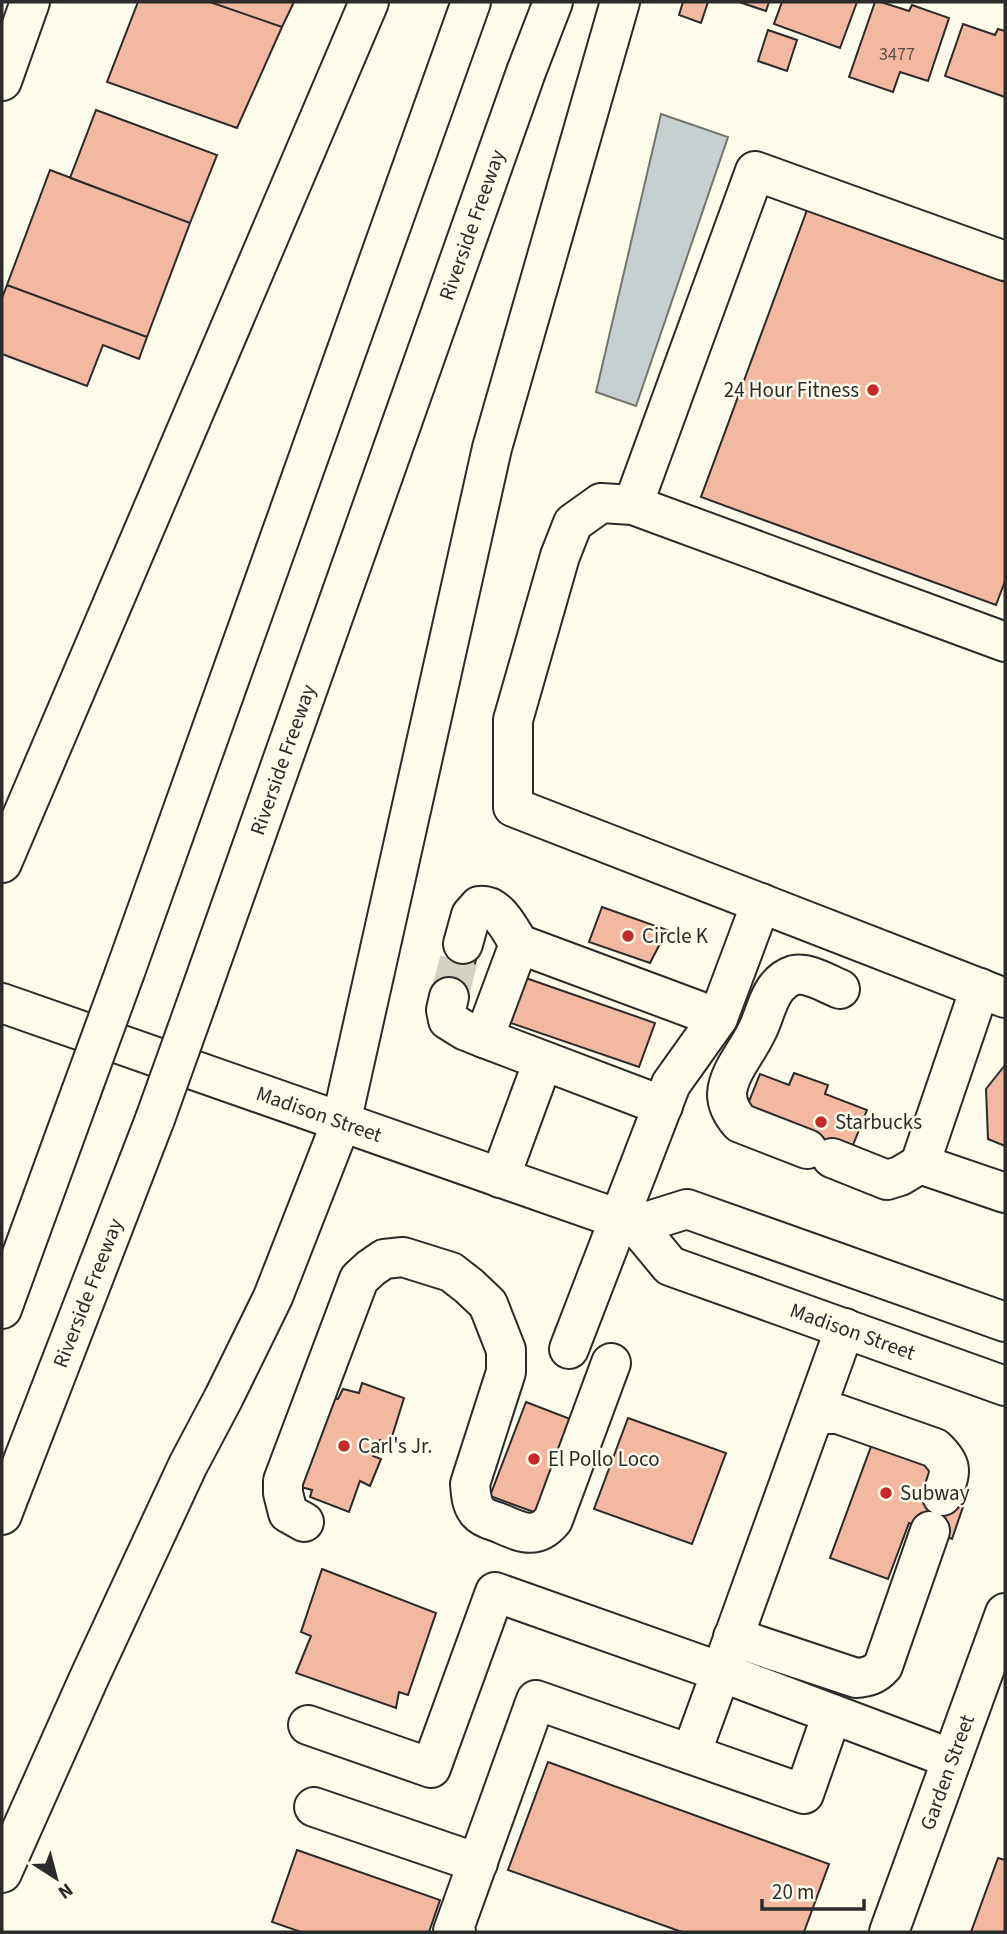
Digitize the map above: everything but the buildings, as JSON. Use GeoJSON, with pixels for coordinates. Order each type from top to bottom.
{"type":"FeatureCollection","features":[{"type":"Feature","properties":{"kind":"main road"},"geometry":{"type":"LineString","coordinates":[[2,81],[30,2]]}},
{"type":"Feature","properties":{"kind":"main road"},"geometry":{"type":"LineString","coordinates":[[2,863],[369,2]]}},
{"type":"Feature","properties":{"kind":"main road"},"geometry":{"type":"LineString","coordinates":[[2,1309],[471,2]]}},
{"type":"Feature","properties":{"kind":"main road","name":"Riverside Freeway"},"geometry":{"type":"LineString","coordinates":[[2,1515],[155,1119],[553,2]]}},
{"type":"Feature","properties":{"kind":"main road"},"geometry":{"type":"LineString","coordinates":[[2,1874],[188,1465],[273,1297],[341,1123],[492,448],[620,2]]}},
{"type":"Feature","properties":{"kind":"main road"},"geometry":{"type":"LineString","coordinates":[[632,505],[755,170],[1005,261]]}},
{"type":"Feature","properties":{"kind":"main road"},"geometry":{"type":"LineString","coordinates":[[840,989],[805,975],[793,975],[775,989],[758,1031],[730,1081],[727,1095],[729,1106],[740,1123],[887,1180],[920,1164],[992,993],[513,807],[513,720],[564,545],[573,523],[601,503],[632,505],[1005,642]]}},
{"type":"Feature","properties":{"kind":"main road"},"geometry":{"type":"LineString","coordinates":[[569,1349],[627,1222],[671,1084],[718,1018],[761,903]]}},
{"type":"Feature","properties":{"kind":"main road"},"geometry":{"type":"LineString","coordinates":[[463,944],[471,915],[479,906],[485,905],[497,912],[519,944],[718,1018]]}},
{"type":"Feature","properties":{"kind":"main road"},"geometry":{"type":"LineString","coordinates":[[484,1038],[519,944]]}},
{"type":"Feature","properties":{"kind":"main road"},"geometry":{"type":"LineString","coordinates":[[449,997],[446,1010],[448,1020],[464,1030],[663,1106]]}},
{"type":"Feature","properties":{"kind":"main road","name":"Madison Street"},"geometry":{"type":"LineString","coordinates":[[2,1003],[627,1222],[670,1266],[1005,1385]]}},
{"type":"Feature","properties":{"kind":"main road"},"geometry":{"type":"LineString","coordinates":[[500,1178],[543,1061]]}},
{"type":"Feature","properties":{"kind":"main road"},"geometry":{"type":"LineString","coordinates":[[920,1164],[1005,1193]]}},
{"type":"Feature","properties":{"kind":"main road"},"geometry":{"type":"LineString","coordinates":[[627,1222],[687,1209],[1005,1322]]}},
{"type":"Feature","properties":{"kind":"main road"},"geometry":{"type":"LineString","coordinates":[[304,1522],[288,1513],[283,1481],[359,1279],[384,1259],[403,1256],[450,1272],[470,1286],[488,1304],[506,1350],[506,1372],[470,1484],[471,1500],[478,1514],[526,1534],[547,1527],[553,1520],[611,1363]]}},
{"type":"Feature","properties":{"kind":"main road"},"geometry":{"type":"LineString","coordinates":[[691,1754],[845,1328]]}},
{"type":"Feature","properties":{"kind":"main road"},"geometry":{"type":"LineString","coordinates":[[733,1637],[856,1678],[877,1673],[883,1666],[950,1474],[947,1460],[935,1448],[838,1414],[814,1414]]}},
{"type":"Feature","properties":{"kind":"main road"},"geometry":{"type":"LineString","coordinates":[[308,1724],[431,1768],[495,1592],[721,1672],[953,1759]]}},
{"type":"Feature","properties":{"kind":"main road","name":"Garden Street"},"geometry":{"type":"LineString","coordinates":[[889,1932],[953,1759],[998,1654],[1005,1613]]}},
{"type":"Feature","properties":{"kind":"main road"},"geometry":{"type":"LineString","coordinates":[[456,1932],[453,1931],[536,1700],[804,1794],[832,1714]]}},
{"type":"Feature","properties":{"kind":"main road"},"geometry":{"type":"LineString","coordinates":[[314,1807],[478,1863]]}},
{"type":"Feature","properties":{"kind":"shaded area"},"geometry":{"type":"Polygon","coordinates":[[[661,114],[728,137],[636,406],[596,392],[661,114]]]}},
{"type":"Feature","properties":{"kind":"tunnel"},"geometry":{"type":"LineString","coordinates":[[449,997],[463,944]]}},
{"type":"Feature","properties":{"kind":"place","name":"24 Hour Fitness"},"geometry":{"type":"Point","coordinates":[873,390]}},
{"type":"Feature","properties":{"kind":"place","name":"Circle K"},"geometry":{"type":"Point","coordinates":[628,936]}},
{"type":"Feature","properties":{"kind":"place","name":"Starbucks"},"geometry":{"type":"Point","coordinates":[821,1122]}},
{"type":"Feature","properties":{"kind":"place","name":"Carl's Jr."},"geometry":{"type":"Point","coordinates":[344,1446]}},
{"type":"Feature","properties":{"kind":"place","name":"El Pollo Loco"},"geometry":{"type":"Point","coordinates":[534,1459]}},
{"type":"Feature","properties":{"kind":"place","name":"Subway"},"geometry":{"type":"Point","coordinates":[886,1493]}}]}
